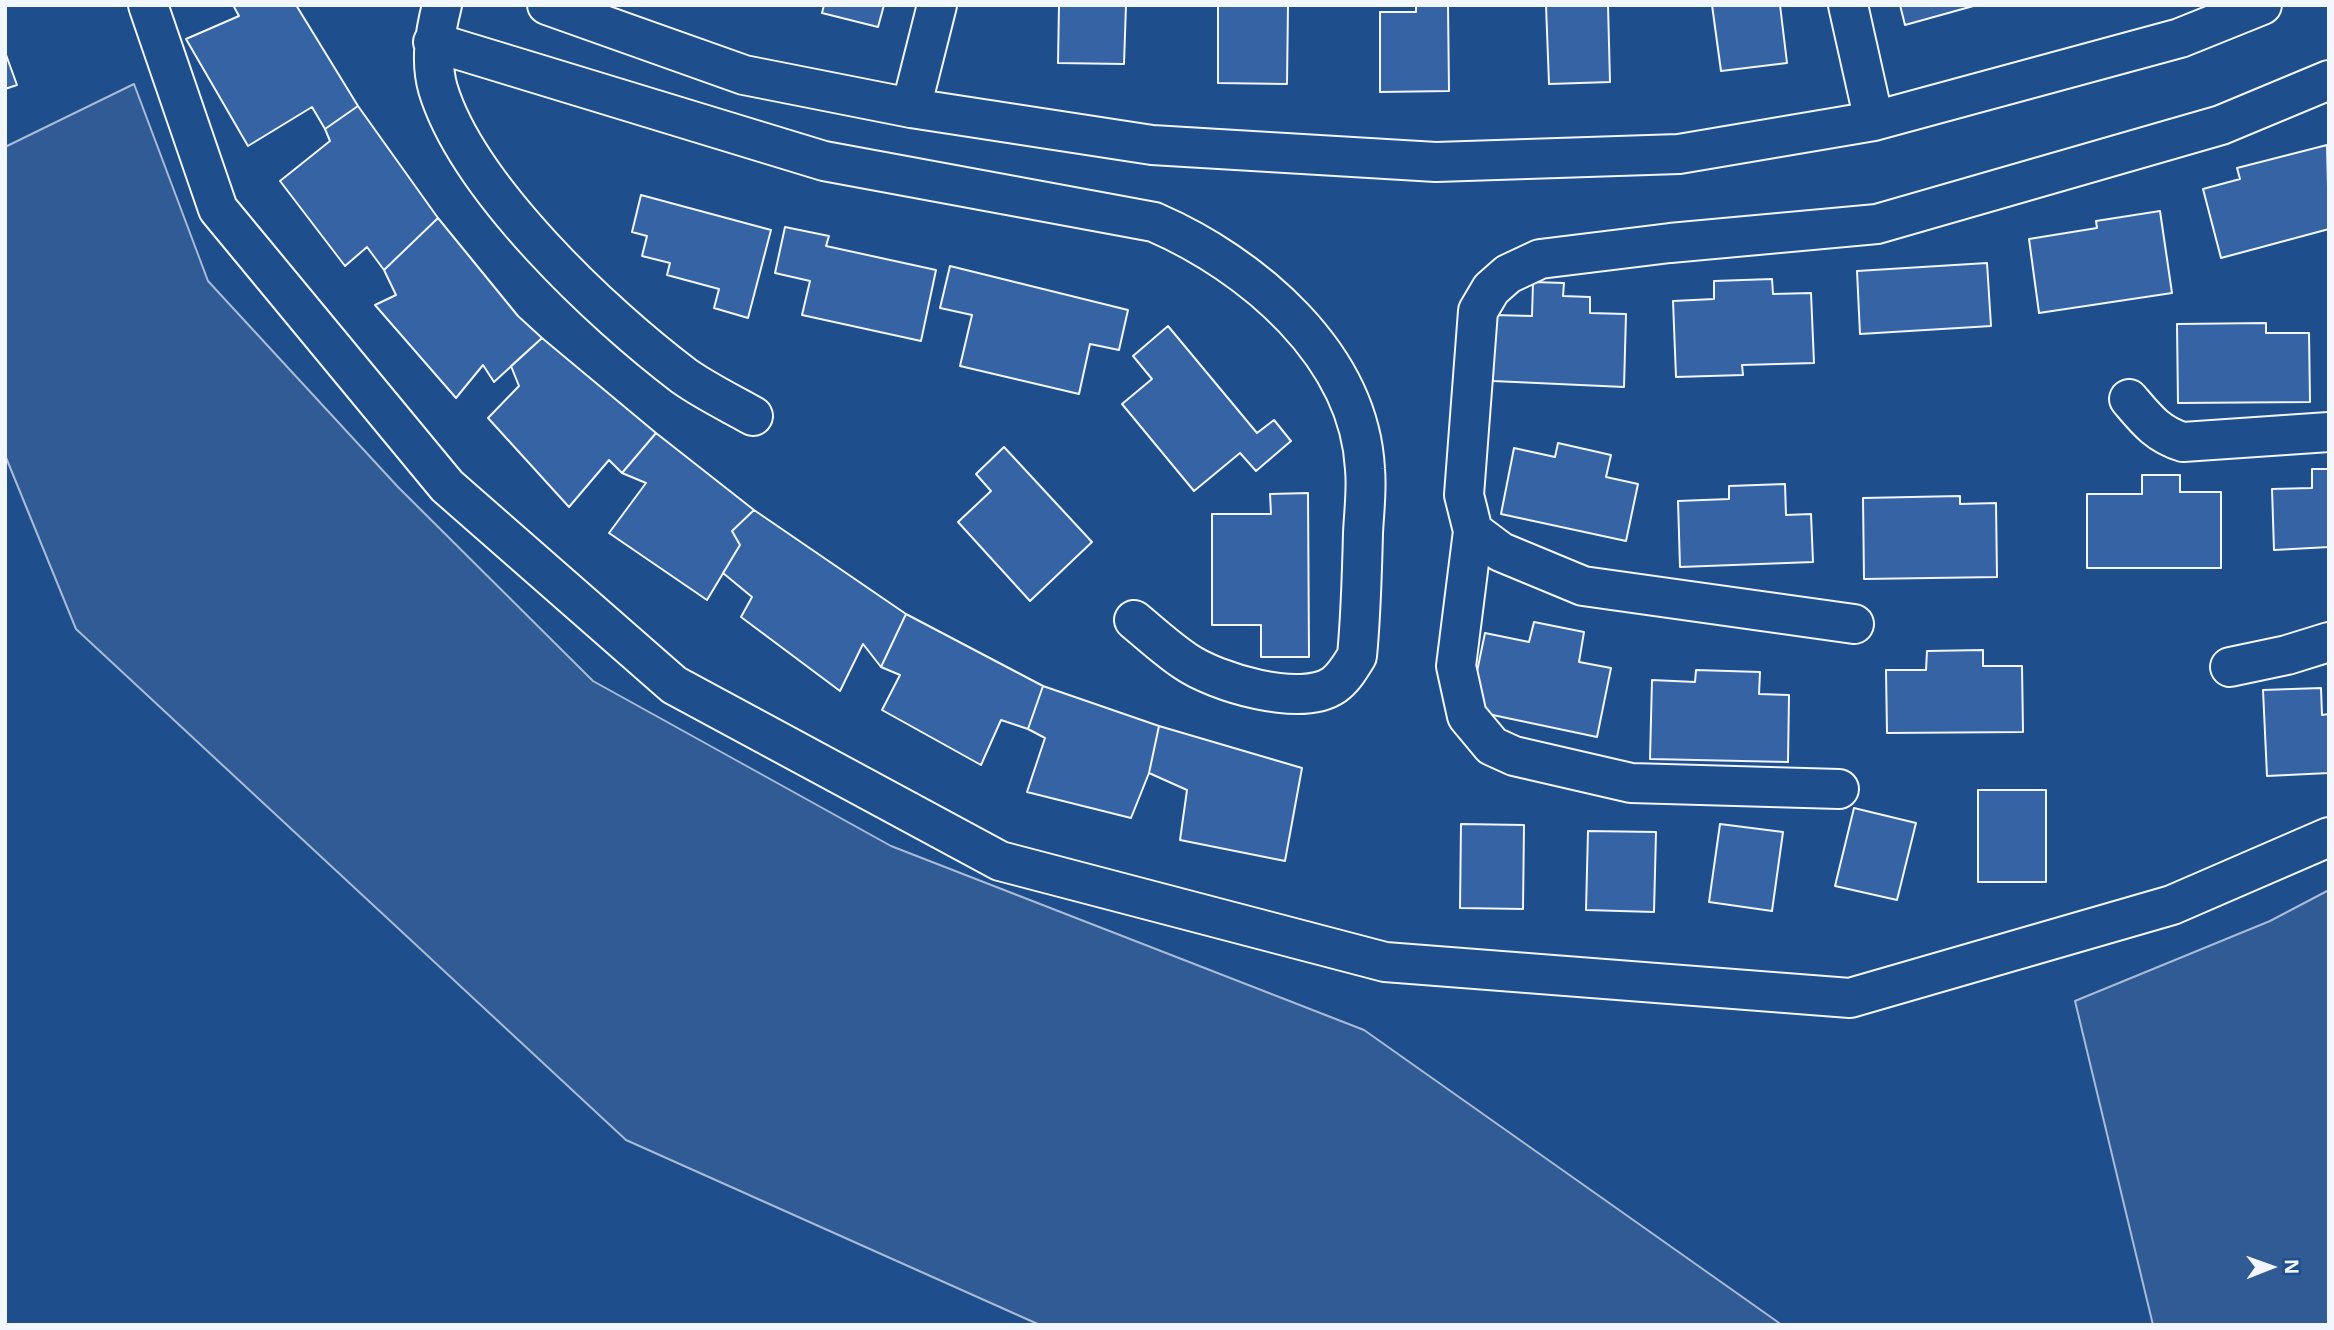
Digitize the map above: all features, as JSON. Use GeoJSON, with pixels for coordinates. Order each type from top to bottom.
{"type":"FeatureCollection","features":[{"type":"Feature","properties":{"kind":"street"},"geometry":{"type":"LineString","coordinates":[[148,5],[218,209],[447,486],[674,685],[1000,861],[1385,962],[1850,998],[2172,905],[2329,837]]}},
{"type":"Feature","properties":{"kind":"street"},"geometry":{"type":"LineString","coordinates":[[442,5],[433,42],[438,87],[457,137],[486,183],[582,287],[685,377],[753,416]]}},
{"type":"Feature","properties":{"kind":"street"},"geometry":{"type":"LineString","coordinates":[[547,5],[744,75],[911,108],[1152,145],[1436,162],[1679,154],[1874,121],[2180,38],[2262,5]]}},
{"type":"Feature","properties":{"kind":"street"},"geometry":{"type":"LineString","coordinates":[[911,108],[937,5]]}},
{"type":"Feature","properties":{"kind":"street"},"geometry":{"type":"LineString","coordinates":[[1848,5],[1874,121]]}},
{"type":"Feature","properties":{"kind":"street"},"geometry":{"type":"LineString","coordinates":[[433,42],[824,161],[1154,222],[1196,240],[1250,277],[1301,324],[1333,370],[1355,418],[1366,468],[1356,656],[1347,673],[1332,687],[1307,695],[1279,693],[1236,682],[1187,662],[1134,620]]}},
{"type":"Feature","properties":{"kind":"street"},"geometry":{"type":"LineString","coordinates":[[1839,789],[1631,783],[1514,756],[1492,746],[1467,716],[1456,666],[1464,582],[1473,531],[1464,495],[1478,311],[1491,289],[1508,274],[1541,259],[1670,243],[1877,224],[2221,125],[2329,80]]}},
{"type":"Feature","properties":{"kind":"street"},"geometry":{"type":"LineString","coordinates":[[2129,399],[2150,425],[2165,436],[2183,442],[2329,432]]}},
{"type":"Feature","properties":{"kind":"street"},"geometry":{"type":"LineString","coordinates":[[1473,531],[1501,552],[1583,586],[1854,624]]}},
{"type":"Feature","properties":{"kind":"street"},"geometry":{"type":"LineString","coordinates":[[2230,667],[2287,655],[2329,642]]}},
{"type":"Feature","properties":{"kind":"shaded area"},"geometry":{"type":"Polygon","coordinates":[[[134,84],[208,281],[398,487],[593,681],[891,846],[1364,1030],[1782,1325],[1040,1325],[626,1140],[76,629],[5,455],[5,147],[134,84]]]}},
{"type":"Feature","properties":{"kind":"shaded area"},"geometry":{"type":"Polygon","coordinates":[[[2329,890],[2329,1325],[2153,1325],[2075,1001],[2270,921],[2329,890]]]}},
{"type":"Feature","properties":{"kind":"building"},"geometry":{"type":"Polygon","coordinates":[[[233,5],[296,5],[358,106],[325,129],[312,107],[248,146],[186,39],[239,16],[233,5]]]}},
{"type":"Feature","properties":{"kind":"building"},"geometry":{"type":"Polygon","coordinates":[[[824,5],[884,5],[878,27],[822,13],[824,5]]]}},
{"type":"Feature","properties":{"kind":"building"},"geometry":{"type":"Polygon","coordinates":[[[1059,5],[1126,5],[1124,64],[1058,63],[1059,5]]]}},
{"type":"Feature","properties":{"kind":"building"},"geometry":{"type":"Polygon","coordinates":[[[1218,5],[1288,5],[1287,84],[1218,83],[1218,5]]]}},
{"type":"Feature","properties":{"kind":"building"},"geometry":{"type":"Polygon","coordinates":[[[1416,5],[1448,5],[1449,91],[1380,92],[1380,12],[1416,12],[1416,5]]]}},
{"type":"Feature","properties":{"kind":"building"},"geometry":{"type":"Polygon","coordinates":[[[1546,5],[1608,5],[1610,82],[1549,84],[1546,5]]]}},
{"type":"Feature","properties":{"kind":"building"},"geometry":{"type":"Polygon","coordinates":[[[1712,5],[1780,5],[1787,63],[1721,71],[1712,5]]]}},
{"type":"Feature","properties":{"kind":"building"},"geometry":{"type":"Polygon","coordinates":[[[1900,5],[1977,5],[1905,25],[1900,5]]]}},
{"type":"Feature","properties":{"kind":"building"},"geometry":{"type":"Polygon","coordinates":[[[5,52],[17,85],[5,89],[5,52]]]}},
{"type":"Feature","properties":{"kind":"building"},"geometry":{"type":"Polygon","coordinates":[[[358,106],[438,218],[384,270],[367,247],[345,266],[280,181],[330,141],[325,129],[358,106]]]}},
{"type":"Feature","properties":{"kind":"building"},"geometry":{"type":"Polygon","coordinates":[[[2327,145],[2329,229],[2221,258],[2203,189],[2240,179],[2237,168],[2327,145]]]}},
{"type":"Feature","properties":{"kind":"building"},"geometry":{"type":"Polygon","coordinates":[[[641,195],[771,230],[748,318],[714,308],[719,289],[667,275],[670,263],[642,256],[647,236],[632,232],[641,195]]]}},
{"type":"Feature","properties":{"kind":"building"},"geometry":{"type":"Polygon","coordinates":[[[2160,211],[2172,293],[2039,313],[2029,239],[2097,228],[2096,221],[2160,211]]]}},
{"type":"Feature","properties":{"kind":"building"},"geometry":{"type":"Polygon","coordinates":[[[438,218],[518,316],[542,338],[494,382],[483,365],[456,398],[375,305],[396,295],[384,270],[438,218]]]}},
{"type":"Feature","properties":{"kind":"building"},"geometry":{"type":"Polygon","coordinates":[[[785,227],[829,236],[826,246],[936,270],[921,341],[802,315],[810,281],[775,273],[785,227]]]}},
{"type":"Feature","properties":{"kind":"building"},"geometry":{"type":"Polygon","coordinates":[[[1987,263],[1991,326],[1860,334],[1857,271],[1987,263]]]}},
{"type":"Feature","properties":{"kind":"building"},"geometry":{"type":"Polygon","coordinates":[[[950,266],[1128,310],[1119,350],[1090,344],[1079,394],[960,366],[972,315],[940,308],[950,266]]]}},
{"type":"Feature","properties":{"kind":"building"},"geometry":{"type":"Polygon","coordinates":[[[1772,279],[1773,294],[1811,293],[1814,363],[1742,365],[1743,375],[1676,377],[1673,301],[1714,299],[1714,281],[1772,279]]]}},
{"type":"Feature","properties":{"kind":"building"},"geometry":{"type":"Polygon","coordinates":[[[1533,282],[1564,283],[1563,296],[1590,297],[1590,313],[1626,314],[1624,387],[1493,381],[1494,315],[1532,316],[1533,282]]]}},
{"type":"Feature","properties":{"kind":"building"},"geometry":{"type":"Polygon","coordinates":[[[2266,323],[2266,333],[2309,333],[2310,402],[2178,403],[2177,324],[2266,323]]]}},
{"type":"Feature","properties":{"kind":"building"},"geometry":{"type":"Polygon","coordinates":[[[1168,326],[1257,433],[1274,420],[1291,441],[1256,471],[1240,453],[1194,491],[1122,404],[1152,379],[1133,356],[1168,326]]]}},
{"type":"Feature","properties":{"kind":"building"},"geometry":{"type":"Polygon","coordinates":[[[542,338],[656,433],[622,473],[609,460],[569,507],[488,418],[519,386],[511,366],[542,338]]]}},
{"type":"Feature","properties":{"kind":"building"},"geometry":{"type":"Polygon","coordinates":[[[656,433],[754,510],[732,531],[740,545],[707,600],[609,533],[646,483],[622,473],[656,433]]]}},
{"type":"Feature","properties":{"kind":"building"},"geometry":{"type":"Polygon","coordinates":[[[1558,443],[1611,455],[1606,477],[1638,484],[1626,541],[1501,514],[1514,448],[1555,457],[1558,443]]]}},
{"type":"Feature","properties":{"kind":"building"},"geometry":{"type":"Polygon","coordinates":[[[1004,447],[1092,542],[1030,601],[958,522],[991,491],[976,474],[1004,447]]]}},
{"type":"Feature","properties":{"kind":"building"},"geometry":{"type":"Polygon","coordinates":[[[2312,469],[2329,469],[2329,547],[2274,550],[2272,489],[2312,488],[2312,469]]]}},
{"type":"Feature","properties":{"kind":"building"},"geometry":{"type":"Polygon","coordinates":[[[2142,475],[2180,475],[2180,492],[2221,492],[2221,568],[2087,568],[2087,494],[2142,494],[2142,475]]]}},
{"type":"Feature","properties":{"kind":"building"},"geometry":{"type":"Polygon","coordinates":[[[1785,484],[1786,515],[1811,514],[1813,562],[1680,567],[1678,501],[1729,499],[1729,486],[1785,484]]]}},
{"type":"Feature","properties":{"kind":"building"},"geometry":{"type":"Polygon","coordinates":[[[1308,493],[1309,657],[1261,657],[1261,625],[1212,625],[1212,514],[1271,514],[1270,494],[1308,493]]]}},
{"type":"Feature","properties":{"kind":"building"},"geometry":{"type":"Polygon","coordinates":[[[1960,496],[1960,504],[1996,503],[1997,577],[1864,579],[1863,498],[1960,496]]]}},
{"type":"Feature","properties":{"kind":"building"},"geometry":{"type":"Polygon","coordinates":[[[754,510],[906,614],[881,667],[863,644],[840,691],[741,617],[752,597],[723,573],[740,545],[732,531],[754,510]]]}},
{"type":"Feature","properties":{"kind":"building"},"geometry":{"type":"Polygon","coordinates":[[[906,614],[1043,686],[1028,729],[1001,720],[981,765],[882,710],[900,675],[881,667],[906,614]]]}},
{"type":"Feature","properties":{"kind":"building"},"geometry":{"type":"Polygon","coordinates":[[[1534,622],[1584,632],[1579,662],[1611,668],[1597,737],[1469,710],[1485,633],[1529,642],[1534,622]]]}},
{"type":"Feature","properties":{"kind":"building"},"geometry":{"type":"Polygon","coordinates":[[[1983,650],[1983,666],[2022,666],[2023,732],[1887,733],[1886,670],[1926,670],[1927,651],[1983,650]]]}},
{"type":"Feature","properties":{"kind":"building"},"geometry":{"type":"Polygon","coordinates":[[[1696,670],[1760,672],[1759,694],[1789,695],[1788,762],[1650,759],[1652,680],[1695,682],[1696,670]]]}},
{"type":"Feature","properties":{"kind":"building"},"geometry":{"type":"Polygon","coordinates":[[[1043,686],[1159,726],[1149,773],[1131,818],[1027,792],[1045,738],[1028,729],[1043,686]]]}},
{"type":"Feature","properties":{"kind":"building"},"geometry":{"type":"Polygon","coordinates":[[[2321,688],[2322,715],[2329,714],[2329,773],[2267,776],[2263,690],[2321,688]]]}},
{"type":"Feature","properties":{"kind":"building"},"geometry":{"type":"Polygon","coordinates":[[[1159,726],[1302,768],[1285,861],[1180,840],[1187,790],[1149,773],[1159,726]]]}},
{"type":"Feature","properties":{"kind":"building"},"geometry":{"type":"Polygon","coordinates":[[[1978,790],[2046,790],[2046,882],[1978,882],[1978,790]]]}},
{"type":"Feature","properties":{"kind":"building"},"geometry":{"type":"Polygon","coordinates":[[[1854,808],[1916,823],[1897,900],[1835,886],[1854,808]]]}},
{"type":"Feature","properties":{"kind":"building"},"geometry":{"type":"Polygon","coordinates":[[[1461,824],[1524,825],[1523,909],[1460,908],[1461,824]]]}},
{"type":"Feature","properties":{"kind":"building"},"geometry":{"type":"Polygon","coordinates":[[[1720,824],[1783,832],[1772,911],[1709,902],[1720,824]]]}},
{"type":"Feature","properties":{"kind":"building"},"geometry":{"type":"Polygon","coordinates":[[[1588,831],[1656,832],[1654,912],[1586,910],[1588,831]]]}}]}
